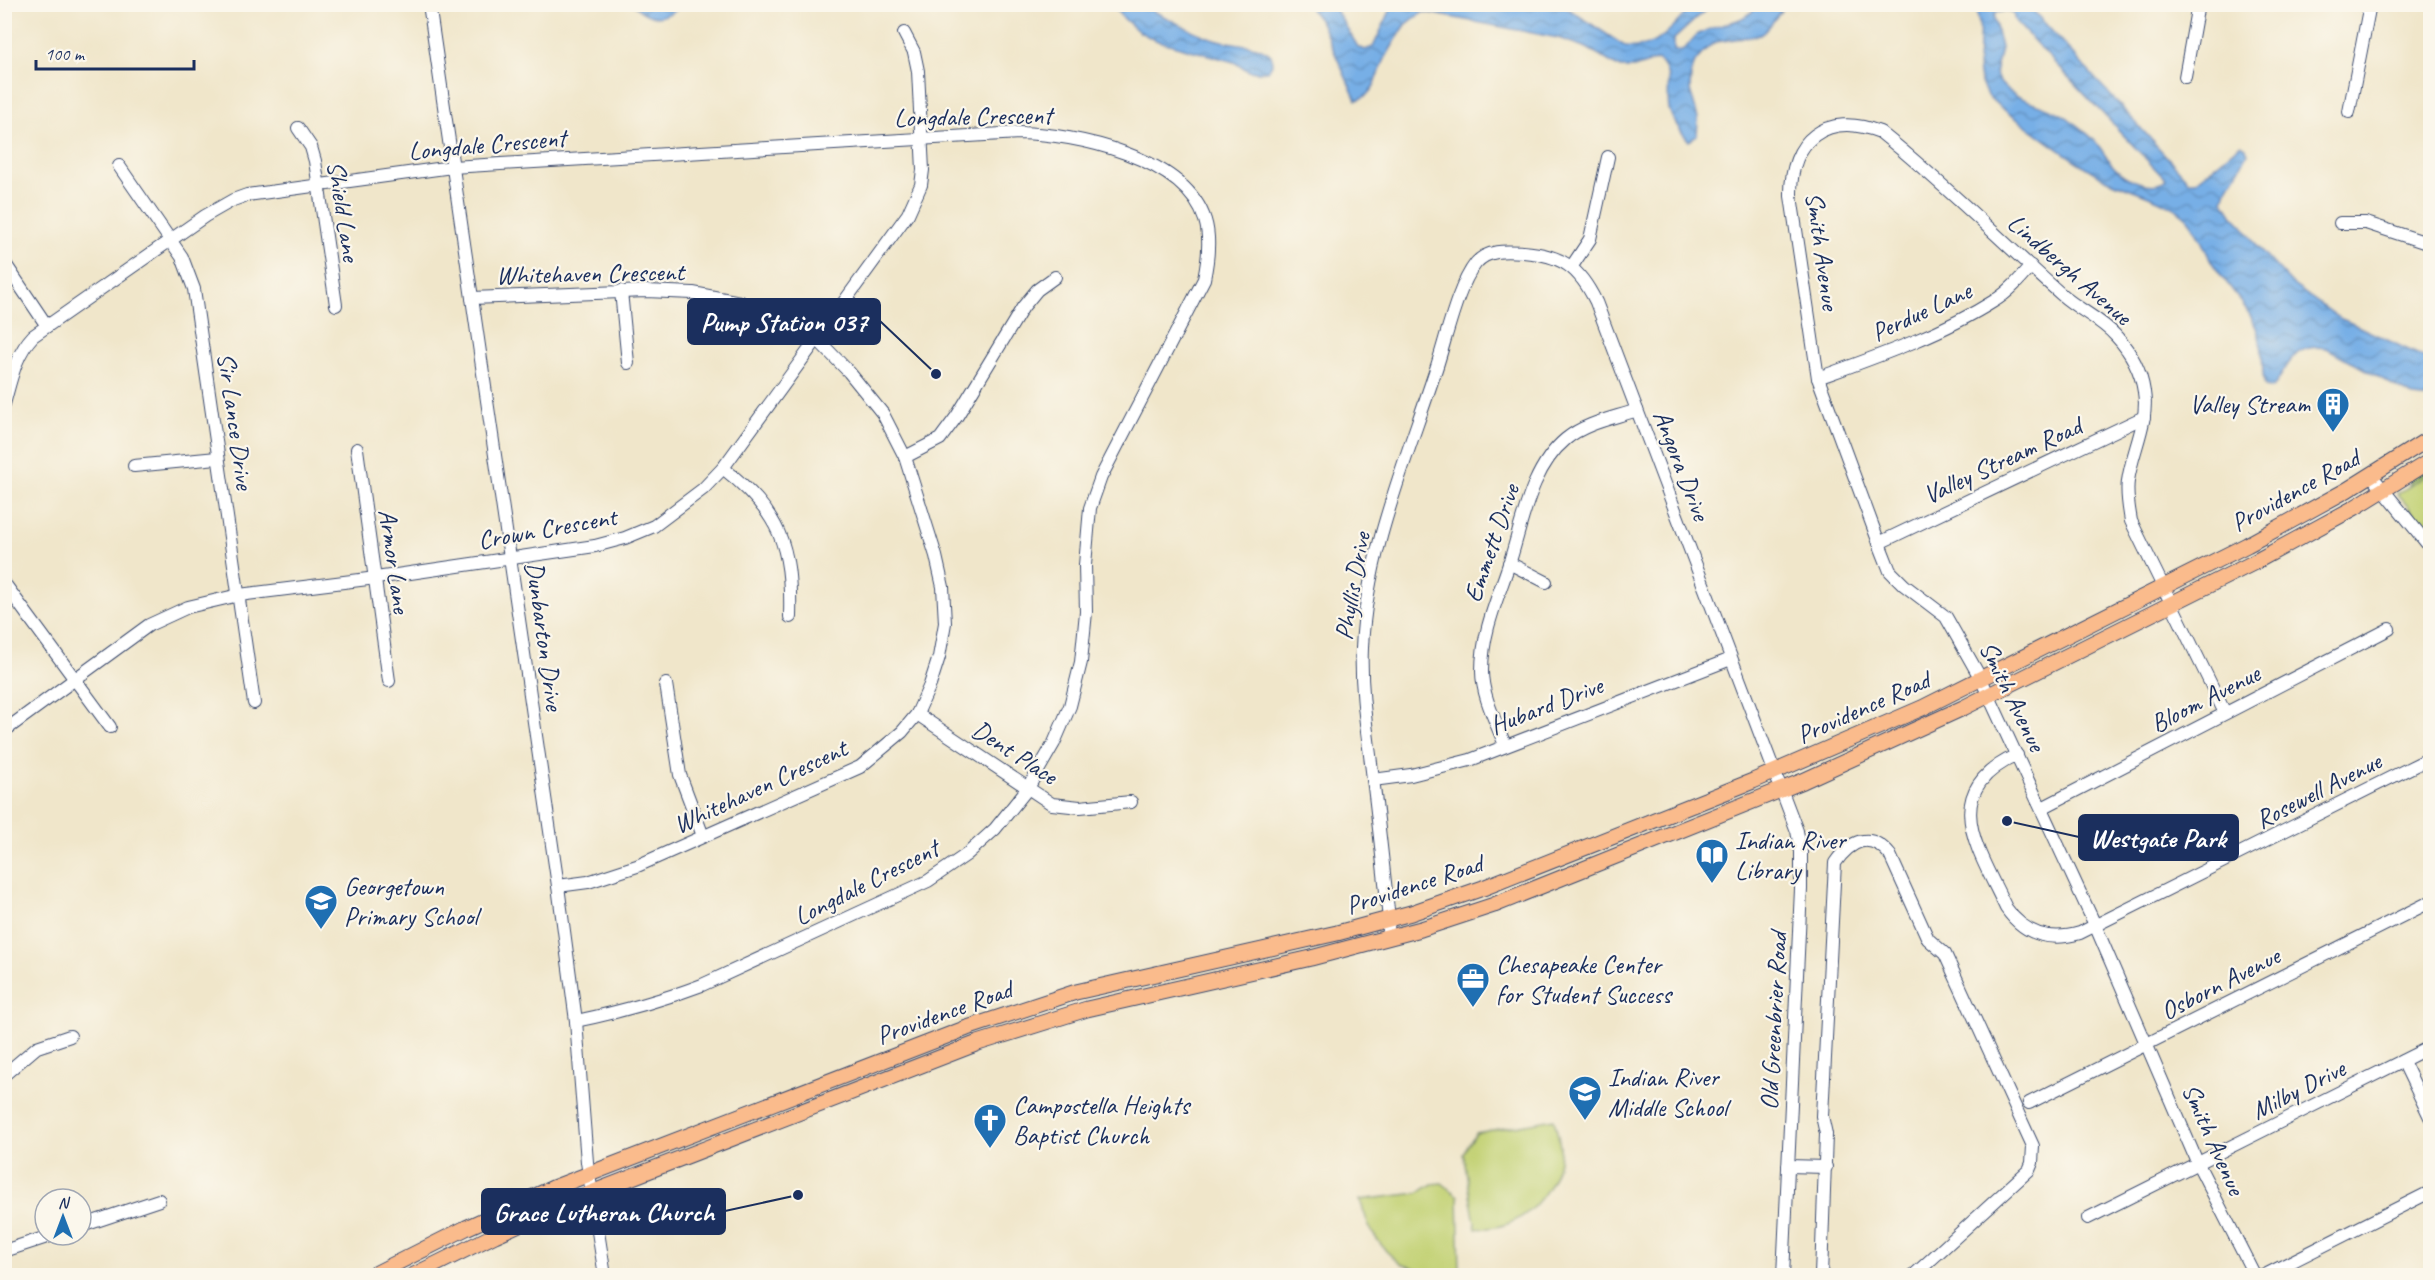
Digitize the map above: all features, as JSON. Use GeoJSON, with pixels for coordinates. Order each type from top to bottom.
{"type":"FeatureCollection","features":[{"type":"Feature","properties":{"kind":"main road","name":"Providence Road"},"geometry":{"type":"LineString","coordinates":[[371,1275],[500,1211],[589,1174],[958,1031],[1030,1006],[1113,983],[1337,933],[1389,919],[1483,888],[1776,772],[1981,679],[2281,527],[2371,476],[2430,438]]}},
{"type":"Feature","properties":{"kind":"main road","name":"Providence Road"},"geometry":{"type":"LineString","coordinates":[[412,1275],[495,1234],[592,1193],[951,1053],[1032,1025],[1128,998],[1387,939],[1494,905],[1783,789],[1894,741],[2172,604],[2287,545],[2384,490],[2430,460]]}},
{"type":"Feature","properties":{"kind":"street","name":"Dunbarton Drive"},"geometry":{"type":"LineString","coordinates":[[429,4],[558,886],[576,1021],[589,1174],[605,1275]]}},
{"type":"Feature","properties":{"kind":"street"},"geometry":{"type":"LineString","coordinates":[[2185,77],[2198,4]]}},
{"type":"Feature","properties":{"kind":"street"},"geometry":{"type":"LineString","coordinates":[[2349,112],[2370,4]]}},
{"type":"Feature","properties":{"kind":"street","name":"Crown Crescent"},"geometry":{"type":"LineString","coordinates":[[4,732],[149,625],[188,607],[239,595],[376,578],[595,546],[625,538],[654,526],[684,505],[723,468],[908,214],[921,184],[923,170],[918,71],[914,52],[904,33]]}},
{"type":"Feature","properties":{"kind":"street","name":"Lindbergh Avenue"},"geometry":{"type":"LineString","coordinates":[[1811,138],[1837,125],[1865,126],[1880,132],[2074,305],[2098,319],[2116,335],[2130,353],[2145,393],[2144,417],[2132,462],[2127,499],[2131,521],[2224,713]]}},
{"type":"Feature","properties":{"kind":"street","name":"Shield Lane"},"geometry":{"type":"LineString","coordinates":[[298,128],[310,147],[318,184],[336,305]]}},
{"type":"Feature","properties":{"kind":"street","name":"Longdale Crescent"},"geometry":{"type":"LineString","coordinates":[[4,404],[23,346],[33,336],[169,240],[233,200],[265,192],[452,166],[1019,133],[1048,134],[1106,147],[1145,163],[1178,183],[1197,204],[1205,220],[1208,259],[1204,279],[1101,477],[1090,508],[1085,565],[1086,612],[1081,662],[1070,706],[1028,788],[995,829],[966,855],[928,881],[693,989],[628,1010],[576,1021]]}},
{"type":"Feature","properties":{"kind":"street","name":"Smith Avenue"},"geometry":{"type":"LineString","coordinates":[[1811,138],[1797,154],[1792,170],[1791,196],[1818,378],[1879,543],[1890,571],[1904,585],[1946,617],[1981,679],[2096,925],[2198,1164],[2255,1275]]}},
{"type":"Feature","properties":{"kind":"street"},"geometry":{"type":"LineString","coordinates":[[1572,266],[1590,239],[1608,157]]}},
{"type":"Feature","properties":{"kind":"street","name":"Sir Lance Drive"},"geometry":{"type":"LineString","coordinates":[[119,166],[182,257],[198,303],[217,458],[254,703]]}},
{"type":"Feature","properties":{"kind":"street"},"geometry":{"type":"LineString","coordinates":[[2340,223],[2366,223],[2430,244]]}},
{"type":"Feature","properties":{"kind":"street","name":"Phyllis Drive"},"geometry":{"type":"LineString","coordinates":[[1387,939],[1389,919],[1364,708],[1362,648],[1377,548],[1464,286],[1477,262],[1499,251],[1531,252],[1549,256],[1572,266]]}},
{"type":"Feature","properties":{"kind":"street"},"geometry":{"type":"LineString","coordinates":[[4,262],[47,326]]}},
{"type":"Feature","properties":{"kind":"street","name":"Angora Drive"},"geometry":{"type":"LineString","coordinates":[[1572,266],[1581,276],[1596,302],[1776,772]]}},
{"type":"Feature","properties":{"kind":"street","name":"Perdue Lane"},"geometry":{"type":"LineString","coordinates":[[1818,378],[1903,347],[1995,301],[2012,287],[2031,266]]}},
{"type":"Feature","properties":{"kind":"street"},"geometry":{"type":"LineString","coordinates":[[905,457],[940,439],[1023,307],[1037,290],[1055,277]]}},
{"type":"Feature","properties":{"kind":"street"},"geometry":{"type":"LineString","coordinates":[[621,291],[628,363]]}},
{"type":"Feature","properties":{"kind":"street","name":"Whitehaven Crescent"},"geometry":{"type":"LineString","coordinates":[[472,298],[621,291],[673,291],[717,296],[748,306],[817,339],[849,372],[883,414],[905,457],[936,556],[942,587],[945,623],[939,657],[917,714],[902,732],[860,767],[618,873],[588,882],[558,886]]}},
{"type":"Feature","properties":{"kind":"street","name":"Emmett Drive"},"geometry":{"type":"LineString","coordinates":[[1505,745],[1482,674],[1483,648],[1488,622],[1530,494],[1544,465],[1555,451],[1579,430],[1637,410]]}},
{"type":"Feature","properties":{"kind":"street","name":"Valley Stream Road"},"geometry":{"type":"LineString","coordinates":[[1879,543],[2144,417]]}},
{"type":"Feature","properties":{"kind":"street","name":"Armor Lane"},"geometry":{"type":"LineString","coordinates":[[357,449],[389,681]]}},
{"type":"Feature","properties":{"kind":"street"},"geometry":{"type":"LineString","coordinates":[[134,466],[217,458]]}},
{"type":"Feature","properties":{"kind":"street"},"geometry":{"type":"LineString","coordinates":[[723,468],[749,488],[765,508],[778,530],[788,557],[791,582],[790,617]]}},
{"type":"Feature","properties":{"kind":"street"},"geometry":{"type":"LineString","coordinates":[[2371,476],[2430,547]]}},
{"type":"Feature","properties":{"kind":"street"},"geometry":{"type":"LineString","coordinates":[[1509,563],[1546,582]]}},
{"type":"Feature","properties":{"kind":"street"},"geometry":{"type":"LineString","coordinates":[[4,583],[110,727]]}},
{"type":"Feature","properties":{"kind":"street","name":"Bloom Avenue"},"geometry":{"type":"LineString","coordinates":[[2042,808],[2389,629]]}},
{"type":"Feature","properties":{"kind":"street","name":"Hubard Drive"},"geometry":{"type":"LineString","coordinates":[[1373,780],[1444,768],[1731,658]]}},
{"type":"Feature","properties":{"kind":"street"},"geometry":{"type":"LineString","coordinates":[[666,684],[680,775],[703,836]]}},
{"type":"Feature","properties":{"kind":"street","name":"Dent Place"},"geometry":{"type":"LineString","coordinates":[[917,714],[1052,804],[1080,807],[1131,802]]}},
{"type":"Feature","properties":{"kind":"street","name":"Rosewell Avenue"},"geometry":{"type":"LineString","coordinates":[[2017,755],[1993,769],[1984,779],[1971,802],[1969,814],[1974,837],[2006,908],[2014,919],[2038,935],[2066,937],[2096,925],[2247,851],[2430,758]]}},
{"type":"Feature","properties":{"kind":"street","name":"Old Greenbrier Road"},"geometry":{"type":"LineString","coordinates":[[1776,772],[1797,831],[1801,852],[1783,1275]]}},
{"type":"Feature","properties":{"kind":"street"},"geometry":{"type":"LineString","coordinates":[[1821,1275],[1826,1167],[1826,1134],[1822,1116],[1835,863],[1844,849],[1858,841],[1874,842],[1890,855],[1928,939],[1945,954],[2033,1146],[2032,1163],[2029,1170],[1913,1275]]}},
{"type":"Feature","properties":{"kind":"street","name":"Osborn Avenue"},"geometry":{"type":"LineString","coordinates":[[2029,1103],[2430,902]]}},
{"type":"Feature","properties":{"kind":"street"},"geometry":{"type":"LineString","coordinates":[[4,1075],[37,1047],[70,1036]]}},
{"type":"Feature","properties":{"kind":"street","name":"Milby Drive"},"geometry":{"type":"LineString","coordinates":[[2088,1218],[2430,1047]]}},
{"type":"Feature","properties":{"kind":"street"},"geometry":{"type":"LineString","coordinates":[[2403,1061],[2430,1118]]}},
{"type":"Feature","properties":{"kind":"street"},"geometry":{"type":"LineString","coordinates":[[1788,1166],[1826,1167]]}},
{"type":"Feature","properties":{"kind":"street"},"geometry":{"type":"LineString","coordinates":[[2263,1275],[2430,1192]]}},
{"type":"Feature","properties":{"kind":"street"},"geometry":{"type":"LineString","coordinates":[[93,1222],[159,1200]]}},
{"type":"Feature","properties":{"kind":"street"},"geometry":{"type":"LineString","coordinates":[[4,1251],[33,1242]]}},
{"type":"Feature","properties":{"kind":"green space"},"geometry":{"type":"Polygon","coordinates":[[[2430,463],[2430,540],[2413,519],[2408,497],[2410,478],[2430,463]]]}},
{"type":"Feature","properties":{"kind":"green space"},"geometry":{"type":"Polygon","coordinates":[[[2430,473],[2430,532],[2397,494],[2430,473]]]}},
{"type":"Feature","properties":{"kind":"green space"},"geometry":{"type":"Polygon","coordinates":[[[1554,1119],[1560,1147],[1559,1159],[1551,1183],[1544,1195],[1526,1214],[1515,1220],[1501,1226],[1476,1229],[1463,1153],[1476,1133],[1554,1119]]]}},
{"type":"Feature","properties":{"kind":"green space"},"geometry":{"type":"Polygon","coordinates":[[[1442,1183],[1458,1196],[1460,1271],[1435,1275],[1401,1264],[1386,1251],[1370,1230],[1360,1200],[1418,1193],[1432,1184],[1442,1183]]]}},
{"type":"Feature","properties":{"kind":"water"},"geometry":{"type":"Polygon","coordinates":[[[634,5],[684,5],[671,13],[653,17],[634,5]]]}},
{"type":"Feature","properties":{"kind":"water"},"geometry":{"type":"Polygon","coordinates":[[[1112,5],[1148,5],[1153,11],[1201,34],[1265,51],[1271,55],[1272,64],[1268,71],[1249,71],[1234,62],[1155,40],[1138,31],[1112,5]]]}},
{"type":"Feature","properties":{"kind":"water"},"geometry":{"type":"Polygon","coordinates":[[[1307,5],[1333,5],[1358,47],[1365,50],[1373,47],[1393,5],[1553,5],[1567,8],[1626,47],[1637,47],[1656,41],[1664,35],[1693,5],[1711,5],[1674,39],[1674,51],[1684,50],[1695,37],[1705,31],[1745,17],[1758,5],[1785,5],[1760,35],[1716,42],[1708,47],[1695,62],[1691,73],[1690,90],[1698,118],[1697,136],[1689,141],[1670,113],[1668,76],[1658,60],[1634,68],[1620,68],[1587,48],[1558,38],[1424,12],[1405,26],[1385,59],[1372,89],[1368,94],[1356,100],[1321,22],[1307,5]]]}},
{"type":"Feature","properties":{"kind":"water"},"geometry":{"type":"Polygon","coordinates":[[[1973,5],[2028,5],[2189,181],[2196,181],[2241,144],[2246,147],[2248,154],[2226,190],[2223,200],[2233,216],[2292,284],[2338,317],[2430,360],[2430,399],[2414,397],[2327,348],[2316,347],[2299,352],[2273,388],[2265,386],[2261,345],[2254,323],[2213,264],[2190,221],[2169,205],[2104,178],[2083,166],[1993,101],[1981,82],[1977,15],[1973,5]],[[2004,11],[1995,13],[1994,18],[2001,48],[1995,73],[2000,83],[2017,96],[2059,112],[2068,118],[2093,139],[2113,166],[2127,177],[2147,184],[2161,183],[2166,180],[2015,21],[2013,13],[2004,11]]]}},
{"type":"Feature","properties":{"kind":"place","name":"Pump Station 037"},"geometry":{"type":"Point","coordinates":[936,374]}},
{"type":"Feature","properties":{"kind":"place","name":"Valley Stream"},"geometry":{"type":"Point","coordinates":[2333,433]}},
{"type":"Feature","properties":{"kind":"place","name":"Westgate Park"},"geometry":{"type":"Point","coordinates":[2007,821]}},
{"type":"Feature","properties":{"kind":"place","name":"Indian River Library"},"geometry":{"type":"Point","coordinates":[1712,884]}},
{"type":"Feature","properties":{"kind":"place","name":"Georgetown Primary School"},"geometry":{"type":"Point","coordinates":[321,930]}},
{"type":"Feature","properties":{"kind":"place","name":"Chesapeake Center for Student Success"},"geometry":{"type":"Point","coordinates":[1473,1008]}},
{"type":"Feature","properties":{"kind":"place","name":"Indian River Middle School"},"geometry":{"type":"Point","coordinates":[1585,1121]}},
{"type":"Feature","properties":{"kind":"place","name":"Campostella Heights Baptist Church"},"geometry":{"type":"Point","coordinates":[990,1149]}},
{"type":"Feature","properties":{"kind":"place","name":"Grace Lutheran Church"},"geometry":{"type":"Point","coordinates":[798,1195]}}]}
